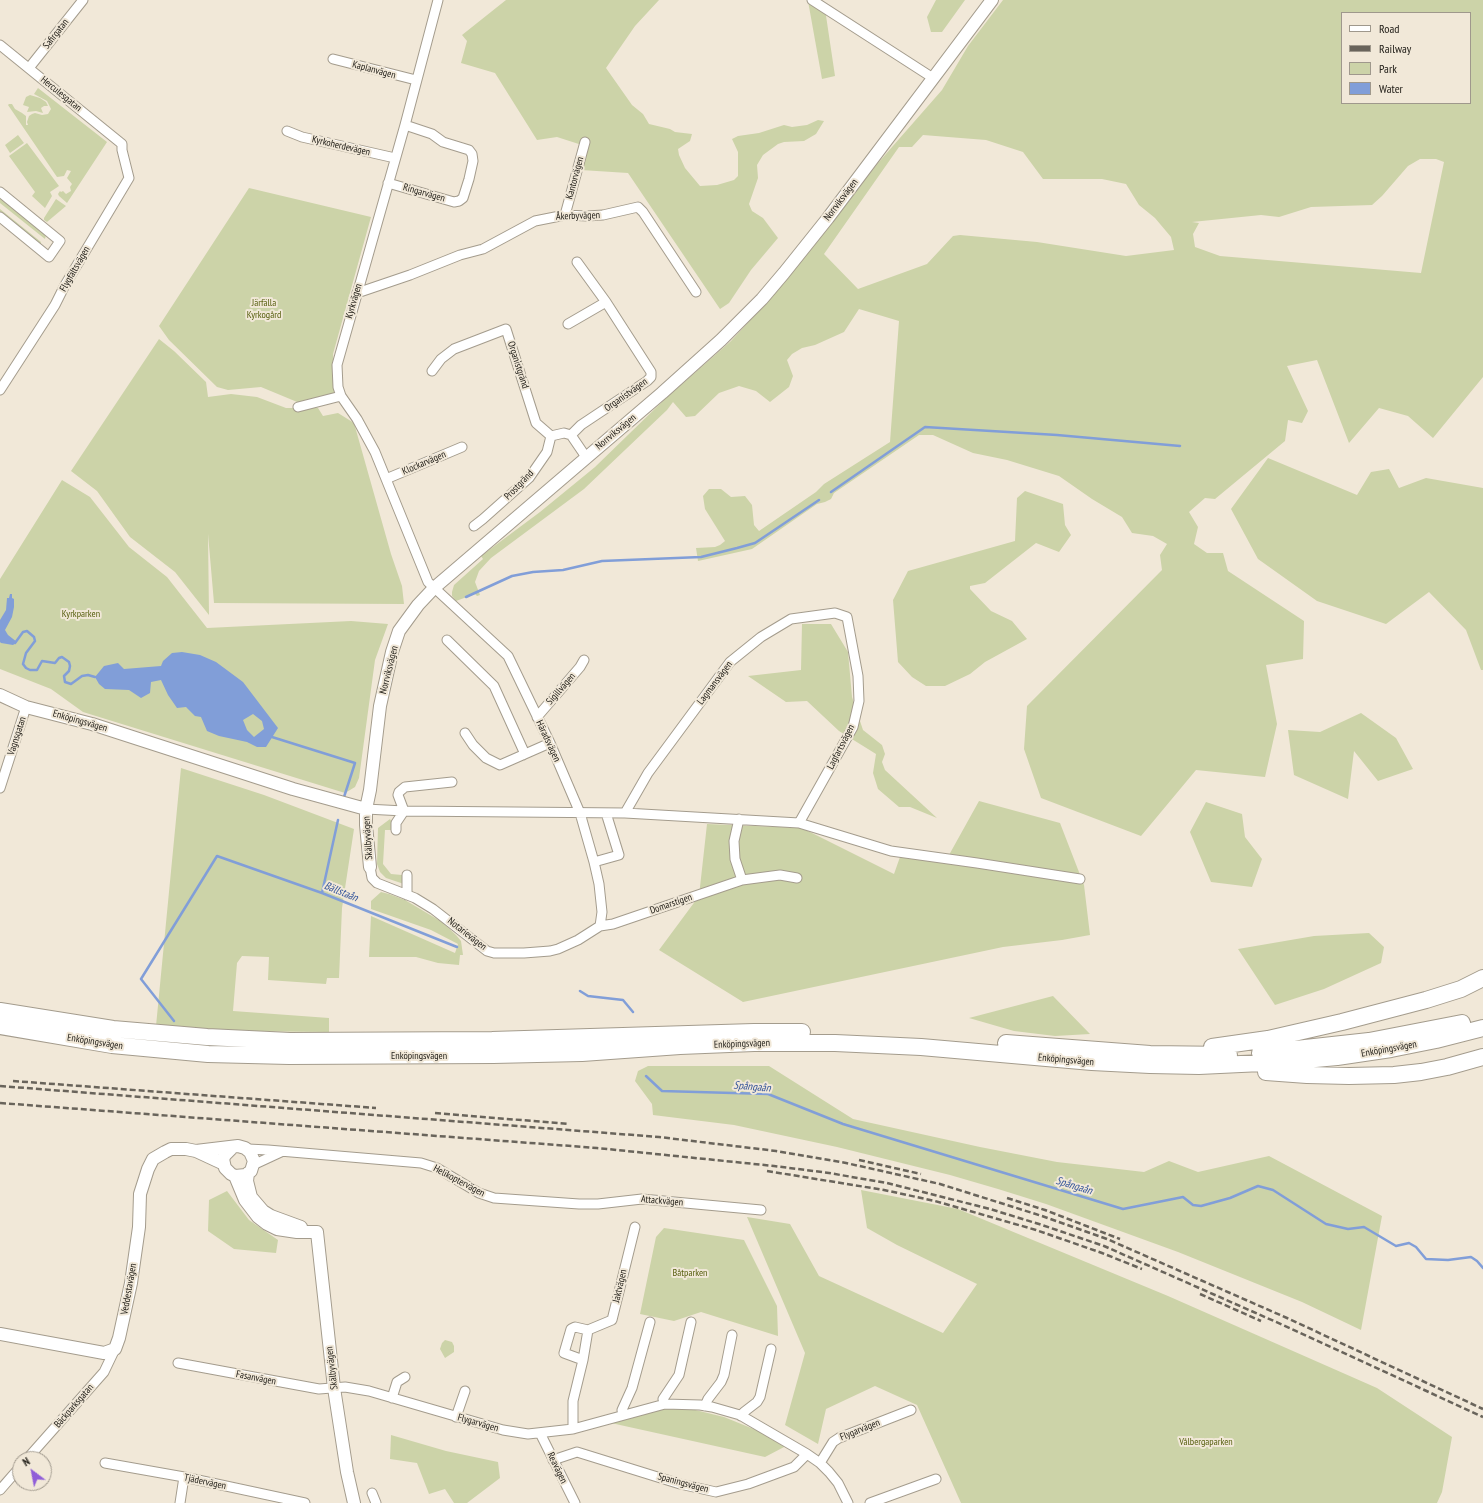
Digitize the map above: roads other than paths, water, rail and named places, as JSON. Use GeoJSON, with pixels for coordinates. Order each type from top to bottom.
{"type":"FeatureCollection","features":[{"type":"Feature","properties":{"kind":"highway"},"geometry":{"type":"LineString","coordinates":[[1150,1054],[1229,1046],[1268,1039],[1426,1000],[1472,984],[1483,978]]}},
{"type":"Feature","properties":{"kind":"highway","name":"Enköpingsvägen"},"geometry":{"type":"LineString","coordinates":[[0,1011],[113,1029],[207,1037],[290,1041],[492,1040],[754,1032],[835,1032],[923,1036],[1150,1054],[1243,1055],[1307,1049],[1376,1040],[1483,1017]]}},
{"type":"Feature","properties":{"kind":"highway","name":"Enköpingsvägen"},"geometry":{"type":"LineString","coordinates":[[0,1026],[112,1045],[208,1054],[289,1056],[493,1055],[582,1053],[680,1046],[754,1043],[835,1043],[921,1047],[1092,1062],[1199,1066],[1283,1062],[1337,1057],[1391,1049],[1436,1040],[1483,1028]]}},
{"type":"Feature","properties":{"kind":"highway"},"geometry":{"type":"LineString","coordinates":[[1199,1066],[1307,1075],[1394,1075],[1447,1067],[1483,1057]]}},
{"type":"Feature","properties":{"kind":"street","name":"Safirgatan"},"geometry":{"type":"LineString","coordinates":[[29,68],[83,0]]}},
{"type":"Feature","properties":{"kind":"street","name":"Kyrkvägen"},"geometry":{"type":"LineString","coordinates":[[434,588],[428,582],[366,434],[357,418],[341,396],[337,378],[337,365],[405,125],[438,0]]}},
{"type":"Feature","properties":{"kind":"street"},"geometry":{"type":"LineString","coordinates":[[812,0],[933,78]]}},
{"type":"Feature","properties":{"kind":"street","name":"Norrviksvägen"},"geometry":{"type":"LineString","coordinates":[[366,808],[370,790],[380,706],[392,652],[399,631],[418,605],[434,588],[667,389],[721,340],[762,299],[828,218],[991,0]]}},
{"type":"Feature","properties":{"kind":"street","name":"Herculesgatan"},"geometry":{"type":"LineString","coordinates":[[0,45],[122,144]]}},
{"type":"Feature","properties":{"kind":"street","name":"Kaplanvägen"},"geometry":{"type":"LineString","coordinates":[[333,59],[416,80]]}},
{"type":"Feature","properties":{"kind":"street","name":"Ringarvägen"},"geometry":{"type":"LineString","coordinates":[[388,183],[454,202],[460,201],[463,198],[473,161],[472,154],[469,150],[443,142],[432,134],[405,125]]}},
{"type":"Feature","properties":{"kind":"street","name":"Kyrkoherdevägen"},"geometry":{"type":"LineString","coordinates":[[287,131],[302,137],[395,158]]}},
{"type":"Feature","properties":{"kind":"street","name":"Kantorvägen"},"geometry":{"type":"LineString","coordinates":[[565,215],[585,142]]}},
{"type":"Feature","properties":{"kind":"street","name":"Flygfältsvägen"},"geometry":{"type":"LineString","coordinates":[[0,390],[55,305],[68,279],[129,178],[122,150],[122,144]]}},
{"type":"Feature","properties":{"kind":"street"},"geometry":{"type":"LineString","coordinates":[[0,192],[60,241],[49,257],[0,217]]}},
{"type":"Feature","properties":{"kind":"street","name":"Åkerbyvägen"},"geometry":{"type":"LineString","coordinates":[[357,293],[410,275],[460,255],[487,247],[534,221],[565,215],[602,215],[638,207],[643,212],[696,292]]}},
{"type":"Feature","properties":{"kind":"street","name":"Organistvägen"},"geometry":{"type":"LineString","coordinates":[[571,436],[581,425],[651,377],[651,372],[648,366],[606,302],[577,262]]}},
{"type":"Feature","properties":{"kind":"street"},"geometry":{"type":"LineString","coordinates":[[568,324],[606,302]]}},
{"type":"Feature","properties":{"kind":"street","name":"Organistgränd"},"geometry":{"type":"LineString","coordinates":[[432,371],[441,359],[454,349],[506,329],[536,423],[551,436]]}},
{"type":"Feature","properties":{"kind":"street"},"geometry":{"type":"LineString","coordinates":[[298,408],[341,396]]}},
{"type":"Feature","properties":{"kind":"street"},"geometry":{"type":"LineString","coordinates":[[551,436],[564,433],[571,436],[586,457]]}},
{"type":"Feature","properties":{"kind":"street","name":"Prostgränd"},"geometry":{"type":"LineString","coordinates":[[474,526],[529,478],[547,452],[551,436]]}},
{"type":"Feature","properties":{"kind":"street","name":"Klockarvägen"},"geometry":{"type":"LineString","coordinates":[[386,479],[462,446]]}},
{"type":"Feature","properties":{"kind":"street","name":"Häradsvägen"},"geometry":{"type":"LineString","coordinates":[[434,588],[508,656],[550,743],[580,813],[599,884],[602,912],[600,926]]}},
{"type":"Feature","properties":{"kind":"street","name":"Lagmansvägen"},"geometry":{"type":"LineString","coordinates":[[625,813],[648,773],[730,662],[761,637],[791,619],[835,613],[847,617]]}},
{"type":"Feature","properties":{"kind":"street","name":"Lagfartsvägen"},"geometry":{"type":"LineString","coordinates":[[800,823],[853,727],[859,701],[858,676],[847,617]]}},
{"type":"Feature","properties":{"kind":"street"},"geometry":{"type":"LineString","coordinates":[[447,640],[494,686],[524,752],[523,755]]}},
{"type":"Feature","properties":{"kind":"street","name":"Sigillvägen"},"geometry":{"type":"LineString","coordinates":[[537,716],[580,667],[584,660]]}},
{"type":"Feature","properties":{"kind":"street","name":"Enköpingsvägen"},"geometry":{"type":"LineString","coordinates":[[0,695],[26,707],[92,724],[292,789],[366,808],[404,811],[625,813],[800,823],[890,851],[1080,879]]}},
{"type":"Feature","properties":{"kind":"street","name":"Vagnsgatan"},"geometry":{"type":"LineString","coordinates":[[0,788],[26,707]]}},
{"type":"Feature","properties":{"kind":"street"},"geometry":{"type":"LineString","coordinates":[[465,732],[473,745],[486,758],[500,765],[550,743]]}},
{"type":"Feature","properties":{"kind":"street"},"geometry":{"type":"LineString","coordinates":[[396,830],[396,823],[404,811],[398,796],[399,792],[405,787],[452,782]]}},
{"type":"Feature","properties":{"kind":"street","name":"Skälbyvägen"},"geometry":{"type":"LineString","coordinates":[[366,808],[370,868]]}},
{"type":"Feature","properties":{"kind":"street"},"geometry":{"type":"LineString","coordinates":[[594,862],[619,855],[606,813]]}},
{"type":"Feature","properties":{"kind":"street"},"geometry":{"type":"LineString","coordinates":[[739,819],[734,841],[735,859],[742,880]]}},
{"type":"Feature","properties":{"kind":"street","name":"Notarievägen"},"geometry":{"type":"LineString","coordinates":[[370,868],[372,878],[377,883],[407,895],[439,913],[487,951],[494,953],[550,952],[578,940],[600,926]]}},
{"type":"Feature","properties":{"kind":"street"},"geometry":{"type":"LineString","coordinates":[[407,875],[407,895]]}},
{"type":"Feature","properties":{"kind":"street","name":"Domarstigen"},"geometry":{"type":"LineString","coordinates":[[600,926],[613,924],[742,880],[780,875],[797,878]]}},
{"type":"Feature","properties":{"kind":"street","name":"Veddestavägen"},"geometry":{"type":"LineString","coordinates":[[196,1151],[232,1148],[238,1146],[248,1149]]}},
{"type":"Feature","properties":{"kind":"street"},"geometry":{"type":"LineString","coordinates":[[224,1164],[225,1155],[232,1148]]}},
{"type":"Feature","properties":{"kind":"street","name":"Veddestavägen"},"geometry":{"type":"LineString","coordinates":[[115,1349],[119,1338],[131,1283],[138,1227],[140,1194],[148,1169],[154,1159],[165,1152],[186,1149],[196,1151],[224,1164],[227,1172],[235,1176],[244,1200],[258,1217],[267,1224],[277,1229],[317,1232]]}},
{"type":"Feature","properties":{"kind":"street"},"geometry":{"type":"LineString","coordinates":[[248,1149],[252,1155],[248,1188],[252,1197],[263,1211],[276,1218],[317,1232]]}},
{"type":"Feature","properties":{"kind":"street","name":"Helikoptervägen"},"geometry":{"type":"LineString","coordinates":[[248,1149],[421,1163],[437,1168],[486,1196],[564,1203]]}},
{"type":"Feature","properties":{"kind":"street"},"geometry":{"type":"LineString","coordinates":[[235,1176],[242,1176],[282,1151]]}},
{"type":"Feature","properties":{"kind":"street","name":"Attackvägen"},"geometry":{"type":"LineString","coordinates":[[564,1203],[598,1204],[642,1199],[760,1210]]}},
{"type":"Feature","properties":{"kind":"street","name":"Jaktvägen"},"geometry":{"type":"LineString","coordinates":[[583,1360],[564,1353],[571,1329],[575,1327],[588,1330],[612,1320],[635,1227]]}},
{"type":"Feature","properties":{"kind":"street","name":"Skälbyvägen"},"geometry":{"type":"LineString","coordinates":[[317,1232],[334,1388],[347,1472],[354,1503]]}},
{"type":"Feature","properties":{"kind":"street"},"geometry":{"type":"LineString","coordinates":[[622,1416],[622,1410],[632,1388],[650,1322]]}},
{"type":"Feature","properties":{"kind":"street"},"geometry":{"type":"LineString","coordinates":[[664,1404],[663,1399],[679,1375],[691,1322]]}},
{"type":"Feature","properties":{"kind":"street"},"geometry":{"type":"LineString","coordinates":[[574,1429],[573,1401],[583,1360],[588,1330]]}},
{"type":"Feature","properties":{"kind":"street"},"geometry":{"type":"LineString","coordinates":[[0,1334],[104,1353],[115,1349]]}},
{"type":"Feature","properties":{"kind":"street"},"geometry":{"type":"LineString","coordinates":[[705,1406],[708,1398],[721,1382],[724,1375],[732,1335]]}},
{"type":"Feature","properties":{"kind":"street","name":"Bäckparksgatan"},"geometry":{"type":"LineString","coordinates":[[34,1451],[104,1372],[115,1349]]}},
{"type":"Feature","properties":{"kind":"street"},"geometry":{"type":"LineString","coordinates":[[741,1416],[757,1402],[760,1397],[770,1349]]}},
{"type":"Feature","properties":{"kind":"street","name":"Fasanvägen"},"geometry":{"type":"LineString","coordinates":[[178,1363],[319,1389],[334,1388]]}},
{"type":"Feature","properties":{"kind":"street"},"geometry":{"type":"LineString","coordinates":[[392,1398],[397,1382],[404,1377]]}},
{"type":"Feature","properties":{"kind":"street","name":"Flygarvägen"},"geometry":{"type":"LineString","coordinates":[[334,1388],[345,1387],[369,1391],[504,1430],[528,1434],[574,1429],[664,1404],[705,1406],[741,1416],[807,1454],[820,1463],[838,1483],[848,1503]]}},
{"type":"Feature","properties":{"kind":"street"},"geometry":{"type":"LineString","coordinates":[[456,1417],[465,1391]]}},
{"type":"Feature","properties":{"kind":"street","name":"Flygarvägen"},"geometry":{"type":"LineString","coordinates":[[820,1463],[833,1442],[839,1438],[911,1410]]}},
{"type":"Feature","properties":{"kind":"street","name":"Reavägen"},"geometry":{"type":"LineString","coordinates":[[540,1433],[573,1502]]}},
{"type":"Feature","properties":{"kind":"street","name":"Spaningsvägen"},"geometry":{"type":"LineString","coordinates":[[553,1460],[577,1452],[680,1484],[716,1492],[748,1484],[794,1467],[807,1454]]}},
{"type":"Feature","properties":{"kind":"street","name":"Tjädervägen"},"geometry":{"type":"LineString","coordinates":[[105,1463],[305,1503]]}},
{"type":"Feature","properties":{"kind":"street"},"geometry":{"type":"LineString","coordinates":[[0,1490],[12,1476]]}},
{"type":"Feature","properties":{"kind":"street"},"geometry":{"type":"LineString","coordinates":[[180,1503],[184,1478]]}},
{"type":"Feature","properties":{"kind":"street"},"geometry":{"type":"LineString","coordinates":[[870,1503],[936,1478]]}},
{"type":"Feature","properties":{"kind":"street"},"geometry":{"type":"LineString","coordinates":[[372,1493],[376,1503]]}},
{"type":"Feature","properties":{"kind":"water"},"geometry":{"type":"Polygon","coordinates":[[[10,594],[12,594],[12,598],[14,599],[14,607],[12,617],[5,630],[8,635],[17,642],[13,645],[0,642],[0,620],[6,610],[7,598],[9,598],[10,594]]]}},
{"type":"Feature","properties":{"kind":"water"},"geometry":{"type":"Polygon","coordinates":[[[182,652],[200,655],[216,662],[243,682],[278,728],[266,747],[257,747],[247,742],[219,736],[207,731],[201,717],[195,716],[186,707],[177,708],[168,695],[161,680],[151,682],[150,693],[141,698],[129,690],[105,689],[99,684],[95,677],[104,666],[118,663],[124,669],[161,666],[163,661],[172,653],[182,652]],[[253,714],[243,720],[247,730],[254,737],[264,729],[262,721],[253,714]]]}},
{"type":"Feature","properties":{"kind":"waterway"},"geometry":{"type":"LineString","coordinates":[[831,492],[925,427],[1057,435],[1180,446]]}},
{"type":"Feature","properties":{"kind":"waterway"},"geometry":{"type":"LineString","coordinates":[[466,597],[512,576],[533,572],[563,570],[602,561],[701,557],[737,548],[755,543],[819,500]]}},
{"type":"Feature","properties":{"kind":"waterway"},"geometry":{"type":"LineString","coordinates":[[15,643],[23,632],[27,631],[34,637],[35,641],[26,653],[23,664],[30,670],[37,670],[42,661],[55,663],[62,657],[69,662],[70,666],[69,671],[64,676],[65,682],[71,684],[82,676],[88,675],[95,677]]}},
{"type":"Feature","properties":{"kind":"waterway"},"geometry":{"type":"LineString","coordinates":[[272,737],[355,763],[344,797]]}},
{"type":"Feature","properties":{"kind":"waterway"},"geometry":{"type":"LineString","coordinates":[[322,893],[338,820]]}},
{"type":"Feature","properties":{"kind":"waterway","name":"Bällstaån"},"geometry":{"type":"LineString","coordinates":[[174,1021],[141,979],[217,856],[322,893],[457,947]]}},
{"type":"Feature","properties":{"kind":"waterway","name":"Spångaån"},"geometry":{"type":"LineString","coordinates":[[580,991],[588,996],[623,1000],[633,1012]]}},
{"type":"Feature","properties":{"kind":"waterway","name":"Spångaån"},"geometry":{"type":"LineString","coordinates":[[646,1076],[662,1091],[768,1094],[843,1124],[1123,1209],[1183,1197],[1193,1205],[1201,1206],[1230,1198],[1258,1186],[1273,1190],[1326,1224],[1348,1229],[1364,1227],[1396,1246],[1409,1243],[1416,1247],[1426,1259],[1448,1260],[1471,1257],[1483,1268]]}},
{"type":"Feature","properties":{"kind":"railway"},"geometry":{"type":"LineString","coordinates":[[13,1081],[376,1108]]}},
{"type":"Feature","properties":{"kind":"railway"},"geometry":{"type":"LineString","coordinates":[[0,1086],[659,1137],[776,1151],[846,1163],[940,1184],[1042,1216],[1107,1239],[1287,1318],[1483,1409]]}},
{"type":"Feature","properties":{"kind":"railway"},"geometry":{"type":"LineString","coordinates":[[0,1103],[597,1148],[774,1166],[829,1173],[887,1183],[990,1209],[1104,1246],[1283,1325],[1483,1417]]}},
{"type":"Feature","properties":{"kind":"railway"},"geometry":{"type":"LineString","coordinates":[[435,1113],[569,1124]]}},
{"type":"Feature","properties":{"kind":"railway"},"geometry":{"type":"LineString","coordinates":[[859,1160],[921,1174]]}},
{"type":"Feature","properties":{"kind":"railway"},"geometry":{"type":"LineString","coordinates":[[767,1171],[884,1190],[935,1201],[1036,1230],[1102,1253],[1142,1269]]}},
{"type":"Feature","properties":{"kind":"railway"},"geometry":{"type":"LineString","coordinates":[[1007,1198],[1045,1210],[1120,1239]]}},
{"type":"Feature","properties":{"kind":"railway"},"geometry":{"type":"LineString","coordinates":[[1200,1294],[1261,1321]]}},
{"type":"Feature","properties":{"kind":"park label","name":"Järfälla Kyrkogård"},"geometry":{"type":"Point","coordinates":[264,308]}},
{"type":"Feature","properties":{"kind":"park label","name":"Kyrkparken"},"geometry":{"type":"Point","coordinates":[81,614]}},
{"type":"Feature","properties":{"kind":"park label","name":"Båtparken"},"geometry":{"type":"Point","coordinates":[690,1273]}},
{"type":"Feature","properties":{"kind":"park label","name":"Vålbergaparken"},"geometry":{"type":"Point","coordinates":[1206,1442]}}]}
